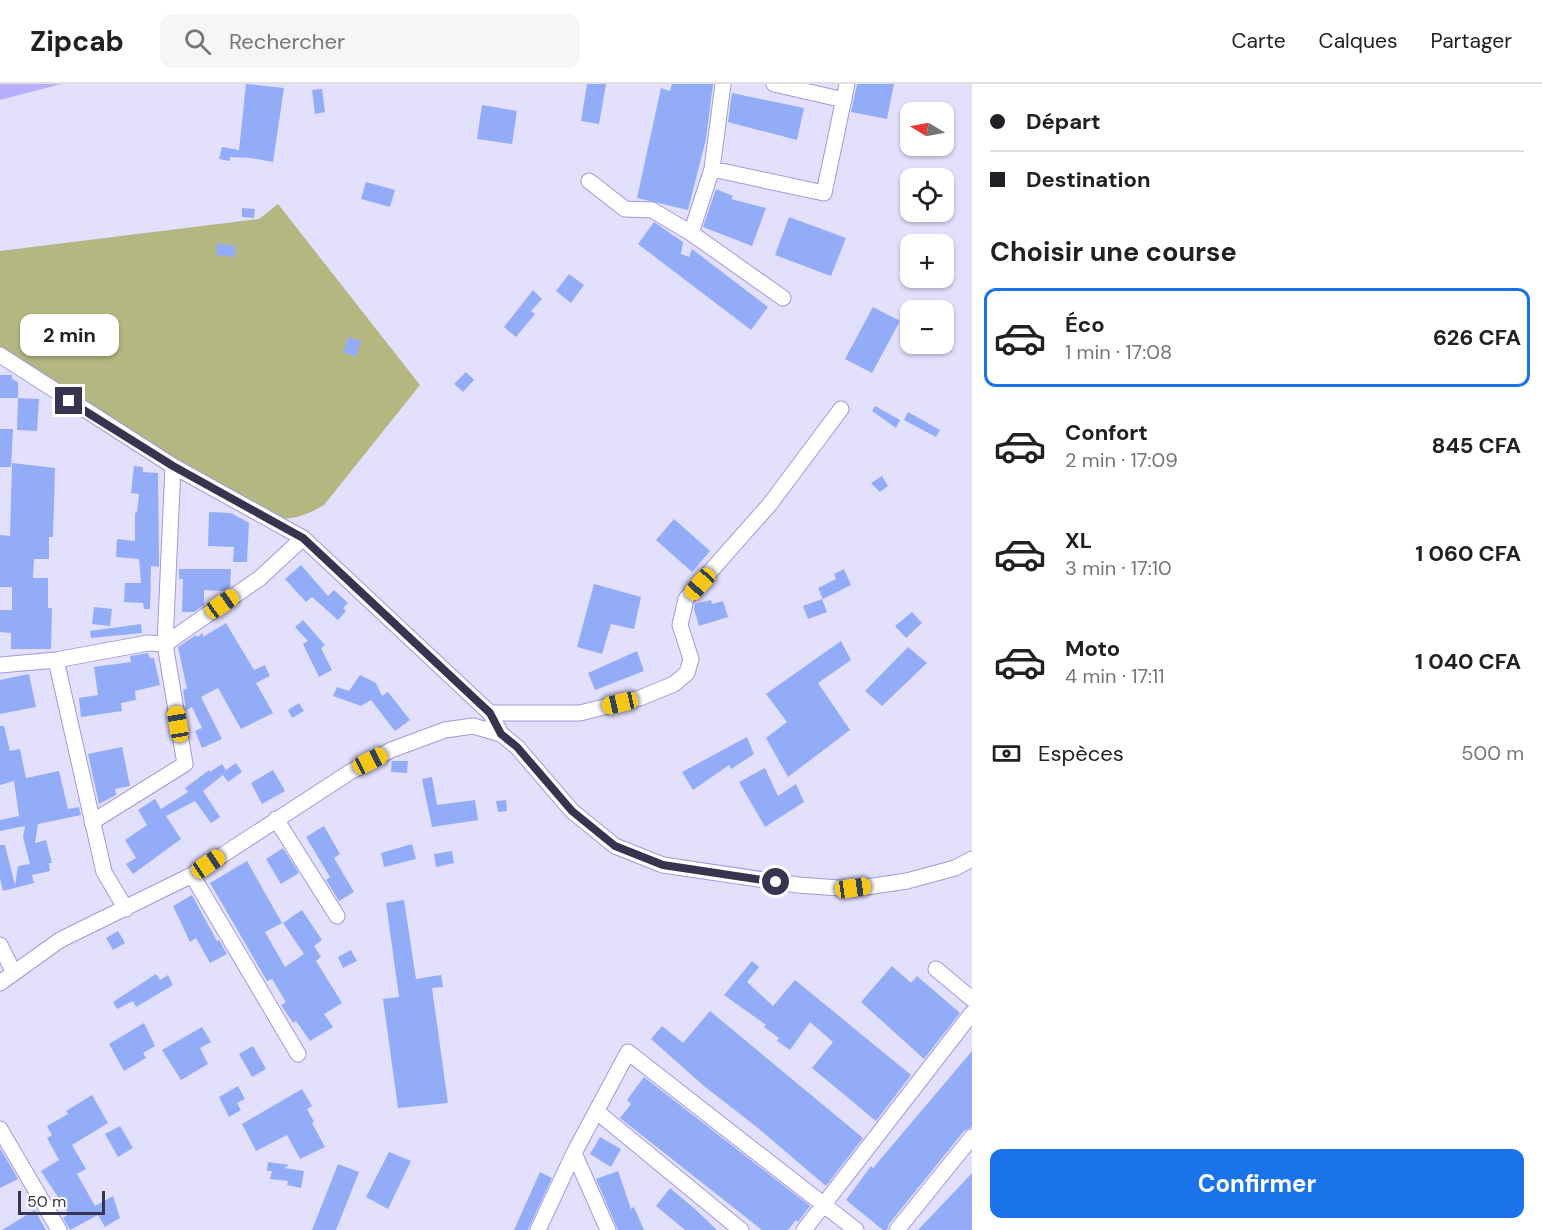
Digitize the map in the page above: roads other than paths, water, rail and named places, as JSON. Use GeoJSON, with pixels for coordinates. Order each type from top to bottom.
{"type":"FeatureCollection","features":[{"type":"Feature","properties":{"kind":"street"},"geometry":{"type":"LineString","coordinates":[[691,233],[712,169],[723,84]]}},
{"type":"Feature","properties":{"kind":"street"},"geometry":{"type":"LineString","coordinates":[[774,84],[844,100]]}},
{"type":"Feature","properties":{"kind":"street"},"geometry":{"type":"LineString","coordinates":[[712,169],[824,193],[847,84]]}},
{"type":"Feature","properties":{"kind":"street"},"geometry":{"type":"LineString","coordinates":[[589,181],[626,209],[652,210],[691,233],[783,298]]}},
{"type":"Feature","properties":{"kind":"street"},"geometry":{"type":"LineString","coordinates":[[0,356],[173,466],[303,538],[490,713],[501,734],[523,754],[572,811],[615,846],[663,865],[798,885],[853,888],[908,880],[955,868],[972,859]]}},
{"type":"Feature","properties":{"kind":"street"},"geometry":{"type":"LineString","coordinates":[[490,713],[580,713],[640,698],[674,684],[687,673],[691,659],[680,625],[686,599],[770,504],[841,409]]}},
{"type":"Feature","properties":{"kind":"street"},"geometry":{"type":"LineString","coordinates":[[92,822],[185,764],[165,644],[173,466]]}},
{"type":"Feature","properties":{"kind":"street"},"geometry":{"type":"LineString","coordinates":[[0,665],[56,660],[148,643],[165,644],[260,578],[303,538]]}},
{"type":"Feature","properties":{"kind":"street"},"geometry":{"type":"LineString","coordinates":[[56,660],[104,872],[126,909]]}},
{"type":"Feature","properties":{"kind":"street"},"geometry":{"type":"LineString","coordinates":[[0,983],[60,940],[192,875],[350,772],[391,750],[445,730],[473,726],[501,734]]}},
{"type":"Feature","properties":{"kind":"street"},"geometry":{"type":"LineString","coordinates":[[276,819],[337,915]]}},
{"type":"Feature","properties":{"kind":"street"},"geometry":{"type":"LineString","coordinates":[[192,875],[298,1054]]}},
{"type":"Feature","properties":{"kind":"street"},"geometry":{"type":"LineString","coordinates":[[0,945],[14,973]]}},
{"type":"Feature","properties":{"kind":"street"},"geometry":{"type":"LineString","coordinates":[[936,969],[972,999]]}},
{"type":"Feature","properties":{"kind":"street"},"geometry":{"type":"LineString","coordinates":[[804,1230],[972,1013]]}},
{"type":"Feature","properties":{"kind":"street"},"geometry":{"type":"LineString","coordinates":[[541,1228],[574,1153],[628,1052],[856,1230]]}},
{"type":"Feature","properties":{"kind":"street"},"geometry":{"type":"LineString","coordinates":[[596,1111],[741,1230]]}},
{"type":"Feature","properties":{"kind":"street"},"geometry":{"type":"LineString","coordinates":[[0,1129],[59,1230]]}},
{"type":"Feature","properties":{"kind":"street"},"geometry":{"type":"LineString","coordinates":[[897,1230],[972,1137]]}},
{"type":"Feature","properties":{"kind":"street"},"geometry":{"type":"LineString","coordinates":[[574,1153],[608,1230]]}}]}
